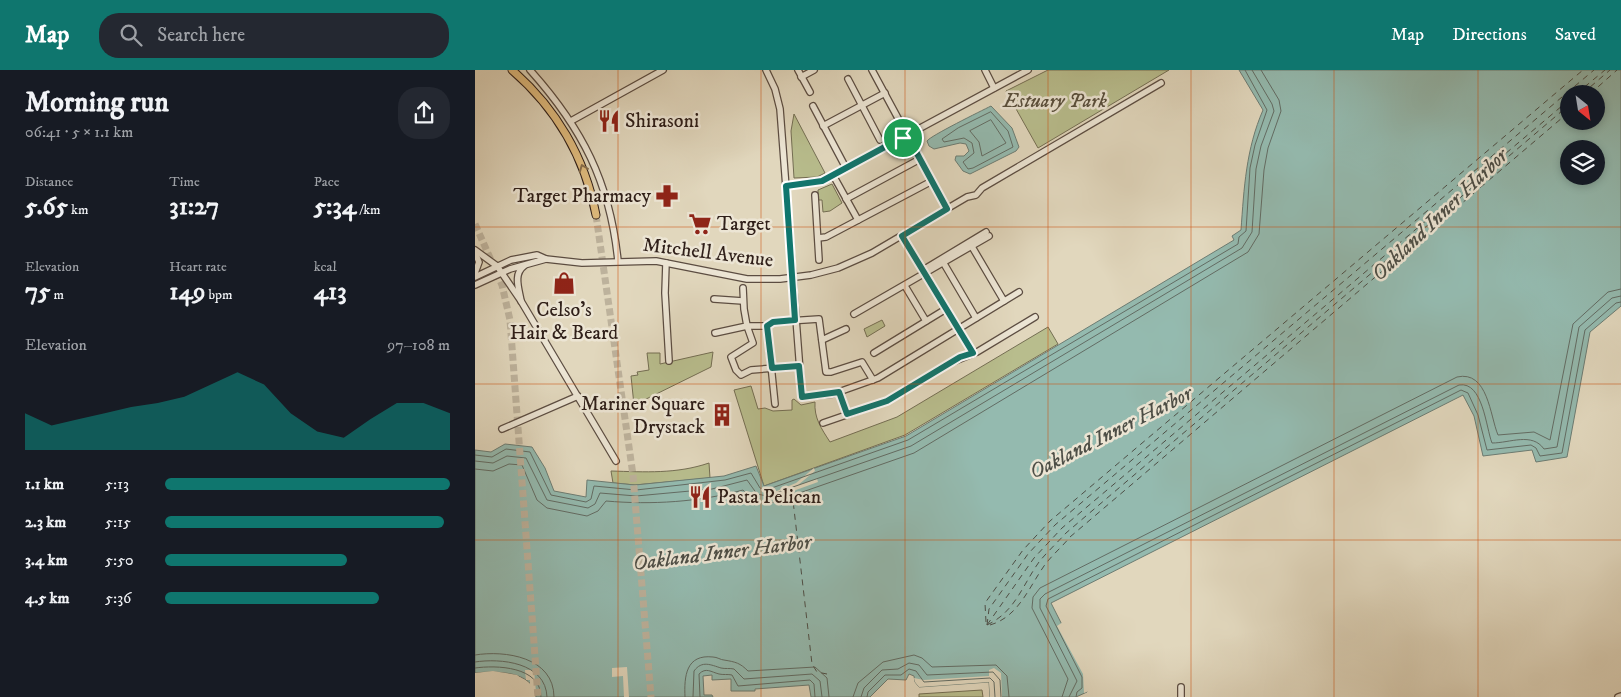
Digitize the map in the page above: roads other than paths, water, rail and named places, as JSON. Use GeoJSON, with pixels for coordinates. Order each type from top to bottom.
{"type":"FeatureCollection","features":[{"type":"Feature","properties":{"kind":"main road"},"geometry":{"type":"LineString","coordinates":[[511,70],[540,97],[566,133],[583,170],[596,215]]}},
{"type":"Feature","properties":{"kind":"street"},"geometry":{"type":"LineString","coordinates":[[530,70],[571,121],[589,153],[604,189],[614,229],[618,261]]}},
{"type":"Feature","properties":{"kind":"street"},"geometry":{"type":"LineString","coordinates":[[571,121],[663,70]]}},
{"type":"Feature","properties":{"kind":"street"},"geometry":{"type":"LineString","coordinates":[[766,70],[779,102],[802,397],[839,392],[873,380],[1019,292]]}},
{"type":"Feature","properties":{"kind":"street"},"geometry":{"type":"LineString","coordinates":[[798,70],[810,92]]}},
{"type":"Feature","properties":{"kind":"street"},"geometry":{"type":"LineString","coordinates":[[801,77],[813,70]]}},
{"type":"Feature","properties":{"kind":"street"},"geometry":{"type":"LineString","coordinates":[[872,70],[947,209]]}},
{"type":"Feature","properties":{"kind":"street"},"geometry":{"type":"LineString","coordinates":[[985,70],[994,88]]}},
{"type":"Feature","properties":{"kind":"street"},"geometry":{"type":"LineString","coordinates":[[786,186],[814,184],[833,175],[1028,70]]}},
{"type":"Feature","properties":{"kind":"street"},"geometry":{"type":"LineString","coordinates":[[848,79],[880,140]]}},
{"type":"Feature","properties":{"kind":"street","name":"Mitchell Avenue"},"geometry":{"type":"LineString","coordinates":[[475,277],[524,256],[543,256],[546,259],[583,263],[618,261],[666,263],[736,277],[792,278],[820,273],[847,265],[902,236],[967,197],[976,195],[982,188],[1161,83]]}},
{"type":"Feature","properties":{"kind":"street"},"geometry":{"type":"LineString","coordinates":[[823,126],[885,93]]}},
{"type":"Feature","properties":{"kind":"street"},"geometry":{"type":"LineString","coordinates":[[813,106],[847,168]]}},
{"type":"Feature","properties":{"kind":"street"},"geometry":{"type":"LineString","coordinates":[[846,199],[920,159]]}},
{"type":"Feature","properties":{"kind":"street"},"geometry":{"type":"LineString","coordinates":[[833,175],[858,220]]}},
{"type":"Feature","properties":{"kind":"street"},"geometry":{"type":"LineString","coordinates":[[818,238],[826,237],[932,181]]}},
{"type":"Feature","properties":{"kind":"street"},"geometry":{"type":"LineString","coordinates":[[815,195],[819,260]]}},
{"type":"Feature","properties":{"kind":"street"},"geometry":{"type":"LineString","coordinates":[[854,314],[905,286],[924,272],[987,234]]}},
{"type":"Feature","properties":{"kind":"street"},"geometry":{"type":"LineString","coordinates":[[902,236],[973,353]]}},
{"type":"Feature","properties":{"kind":"street"},"geometry":{"type":"LineString","coordinates":[[970,244],[1004,301]]}},
{"type":"Feature","properties":{"kind":"street"},"geometry":{"type":"LineString","coordinates":[[475,252],[497,266],[515,296],[521,301],[616,461]]}},
{"type":"Feature","properties":{"kind":"street"},"geometry":{"type":"LineString","coordinates":[[475,252],[479,262],[475,273]]}},
{"type":"Feature","properties":{"kind":"street"},"geometry":{"type":"LineString","coordinates":[[475,286],[502,273],[546,259]]}},
{"type":"Feature","properties":{"kind":"street"},"geometry":{"type":"LineString","coordinates":[[943,261],[976,318]]}},
{"type":"Feature","properties":{"kind":"street"},"geometry":{"type":"LineString","coordinates":[[666,263],[665,293],[669,361]]}},
{"type":"Feature","properties":{"kind":"street"},"geometry":{"type":"LineString","coordinates":[[521,301],[517,274],[523,267],[529,264]]}},
{"type":"Feature","properties":{"kind":"street"},"geometry":{"type":"LineString","coordinates":[[905,286],[926,321]]}},
{"type":"Feature","properties":{"kind":"street"},"geometry":{"type":"LineString","coordinates":[[743,288],[747,326],[753,343],[731,357],[736,370],[742,375],[751,370],[799,366]]}},
{"type":"Feature","properties":{"kind":"street"},"geometry":{"type":"LineString","coordinates":[[715,299],[743,302]]}},
{"type":"Feature","properties":{"kind":"street"},"geometry":{"type":"LineString","coordinates":[[873,353],[946,309]]}},
{"type":"Feature","properties":{"kind":"street"},"geometry":{"type":"LineString","coordinates":[[823,422],[887,401],[960,357],[973,353],[1035,317]]}},
{"type":"Feature","properties":{"kind":"street"},"geometry":{"type":"LineString","coordinates":[[715,333],[747,326],[767,326],[773,322],[819,320],[826,372],[862,362],[873,380]]}},
{"type":"Feature","properties":{"kind":"street"},"geometry":{"type":"LineString","coordinates":[[767,326],[775,404]]}},
{"type":"Feature","properties":{"kind":"street"},"geometry":{"type":"LineString","coordinates":[[822,340],[846,328]]}},
{"type":"Feature","properties":{"kind":"street"},"geometry":{"type":"LineString","coordinates":[[839,392],[847,414]]}},
{"type":"Feature","properties":{"kind":"street"},"geometry":{"type":"LineString","coordinates":[[502,429],[578,396]]}},
{"type":"Feature","properties":{"kind":"street"},"geometry":{"type":"LineString","coordinates":[[1181,687],[1181,697]]}},
{"type":"Feature","properties":{"kind":"water","name":"Oakland Inner Harbor"},"geometry":{"type":"Polygon","coordinates":[[[1239,70],[1621,70],[1621,306],[1590,332],[1567,457],[1536,462],[1532,450],[1483,456],[1474,416],[1463,395],[1051,603],[1087,674],[1087,692],[1076,697],[990,697],[989,682],[919,687],[915,682],[914,676],[909,674],[906,680],[888,679],[870,697],[811,697],[809,685],[755,689],[755,691],[731,691],[731,679],[712,680],[712,675],[703,676],[704,695],[712,695],[713,697],[536,697],[534,688],[521,677],[492,672],[475,673],[475,450],[491,452],[505,444],[532,447],[545,468],[554,491],[586,497],[587,480],[635,485],[724,476],[756,466],[764,486],[906,436],[1234,240],[1232,236],[1241,230],[1249,154],[1263,110],[1239,70]]]}},
{"type":"Feature","properties":{"kind":"water"},"geometry":{"type":"Polygon","coordinates":[[[991,106],[1012,128],[1019,147],[1016,151],[970,174],[963,171],[955,160],[956,156],[964,156],[969,151],[966,144],[960,143],[934,149],[929,146],[927,141],[930,138],[991,106]]]}},
{"type":"Feature","properties":{"kind":"tunnel"},"geometry":{"type":"LineString","coordinates":[[596,215],[633,475],[651,697]]}},
{"type":"Feature","properties":{"kind":"tunnel"},"geometry":{"type":"LineString","coordinates":[[475,224],[502,285],[510,320],[538,697]]}},
{"type":"Feature","properties":{"kind":"place","name":"Shirasoni"},"geometry":{"type":"Point","coordinates":[609,121]}},
{"type":"Feature","properties":{"kind":"place","name":"Target Pharmacy"},"geometry":{"type":"Point","coordinates":[667,196]}},
{"type":"Feature","properties":{"kind":"place","name":"Target"},"geometry":{"type":"Point","coordinates":[700,224]}},
{"type":"Feature","properties":{"kind":"place","name":"Celso's Hair & Beard"},"geometry":{"type":"Point","coordinates":[564,283]}},
{"type":"Feature","properties":{"kind":"place","name":"Mariner Square Drystack"},"geometry":{"type":"Point","coordinates":[722,415]}},
{"type":"Feature","properties":{"kind":"place","name":"Pasta Pelican"},"geometry":{"type":"Point","coordinates":[700,497]}},
{"type":"Feature","properties":{"kind":"park label","name":"Estuary Park"},"geometry":{"type":"Point","coordinates":[1055,101]}}]}
